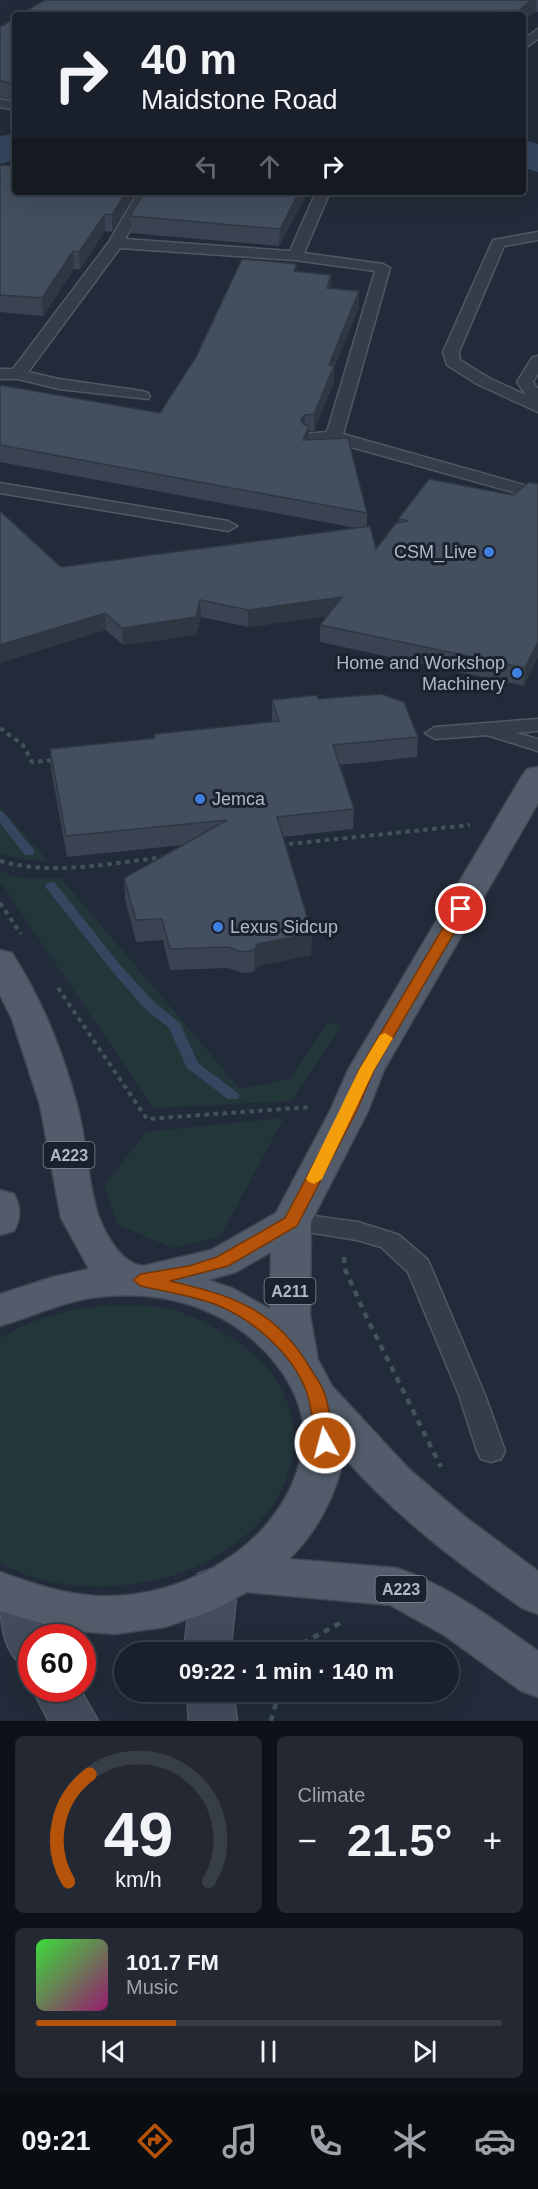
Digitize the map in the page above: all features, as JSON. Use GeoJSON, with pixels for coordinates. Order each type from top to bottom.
{"type":"FeatureCollection","features":[{"type":"Feature","properties":{"kind":"main road","name":"A211"},"geometry":{"type":"LineString","coordinates":[[306,1376],[290,1308],[291,1222],[352,1103],[366,1070],[538,776]]}},
{"type":"Feature","properties":{"kind":"main road","name":"A223"},"geometry":{"type":"LineString","coordinates":[[13,952],[30,1019],[59,1105],[80,1218],[106,1264],[134,1280]]}},
{"type":"Feature","properties":{"kind":"main road"},"geometry":{"type":"LineString","coordinates":[[0,1204],[0,1221]]}},
{"type":"Feature","properties":{"kind":"main road"},"geometry":{"type":"LineString","coordinates":[[0,1311],[22,1301],[66,1289],[110,1280],[134,1280],[189,1272],[222,1262],[291,1222]]}},
{"type":"Feature","properties":{"kind":"main road"},"geometry":{"type":"LineString","coordinates":[[134,1280],[199,1292],[248,1313],[278,1337],[350,1438],[394,1484],[474,1551],[538,1595]]}},
{"type":"Feature","properties":{"kind":"main road"},"geometry":{"type":"LineString","coordinates":[[0,1591],[28,1604],[63,1613],[109,1615],[157,1609],[192,1599],[226,1580],[270,1550],[303,1513],[315,1490],[325,1443],[306,1376]]}},
{"type":"Feature","properties":{"kind":"main road","name":"A223"},"geometry":{"type":"LineString","coordinates":[[226,1580],[397,1587],[460,1621],[538,1677]]}},
{"type":"Feature","properties":{"kind":"main road"},"geometry":{"type":"LineString","coordinates":[[210,1642],[226,1580]]}},
{"type":"Feature","properties":{"kind":"main road"},"geometry":{"type":"LineString","coordinates":[[0,1601],[18,1630]]}},
{"type":"Feature","properties":{"kind":"main road"},"geometry":{"type":"LineString","coordinates":[[63,1702],[74,1721]]}},
{"type":"Feature","properties":{"kind":"main road"},"geometry":{"type":"LineString","coordinates":[[211,1702],[213,1721]]}},
{"type":"Feature","properties":{"kind":"lane"},"geometry":{"type":"LineString","coordinates":[[526,43],[538,33]]}},
{"type":"Feature","properties":{"kind":"lane"},"geometry":{"type":"LineString","coordinates":[[18,374],[116,243],[143,195]]}},
{"type":"Feature","properties":{"kind":"lane"},"geometry":{"type":"LineString","coordinates":[[295,256],[322,195]]}},
{"type":"Feature","properties":{"kind":"lane"},"geometry":{"type":"LineString","coordinates":[[538,236],[498,243],[451,352],[453,362],[473,375],[538,407]]}},
{"type":"Feature","properties":{"kind":"lane"},"geometry":{"type":"LineString","coordinates":[[116,243],[295,256],[383,268],[333,437]]}},
{"type":"Feature","properties":{"kind":"lane"},"geometry":{"type":"LineString","coordinates":[[538,361],[525,382],[538,401]]}},
{"type":"Feature","properties":{"kind":"lane"},"geometry":{"type":"LineString","coordinates":[[0,374],[18,374],[59,384],[142,396]]}},
{"type":"Feature","properties":{"kind":"lane"},"geometry":{"type":"LineString","coordinates":[[311,437],[333,437],[538,494]]}},
{"type":"Feature","properties":{"kind":"lane"},"geometry":{"type":"LineString","coordinates":[[0,488],[228,526]]}},
{"type":"Feature","properties":{"kind":"lane"},"geometry":{"type":"LineString","coordinates":[[435,733],[538,725]]}},
{"type":"Feature","properties":{"kind":"lane"},"geometry":{"type":"LineString","coordinates":[[483,729],[538,745]]}},
{"type":"Feature","properties":{"kind":"lane"},"geometry":{"type":"LineString","coordinates":[[291,1222],[358,1231],[390,1241],[419,1267],[452,1345],[491,1451]]}},
{"type":"Feature","properties":{"kind":"path"},"geometry":{"type":"LineString","coordinates":[[0,728],[23,745],[32,762],[60,759]]}},
{"type":"Feature","properties":{"kind":"path"},"geometry":{"type":"LineString","coordinates":[[274,845],[512,821]]}},
{"type":"Feature","properties":{"kind":"path"},"geometry":{"type":"LineString","coordinates":[[0,861],[15,867],[71,866],[167,856]]}},
{"type":"Feature","properties":{"kind":"path"},"geometry":{"type":"LineString","coordinates":[[0,903],[13,952]]}},
{"type":"Feature","properties":{"kind":"path"},"geometry":{"type":"LineString","coordinates":[[53,982],[147,1119],[352,1103]]}},
{"type":"Feature","properties":{"kind":"path"},"geometry":{"type":"LineString","coordinates":[[271,1721],[276,1702]]}},
{"type":"Feature","properties":{"kind":"green space"},"geometry":{"type":"Polygon","coordinates":[[[0,807],[48,861],[26,860],[0,854],[0,807]]]}},
{"type":"Feature","properties":{"kind":"green space"},"geometry":{"type":"Polygon","coordinates":[[[0,871],[20,878],[61,878],[240,1089],[290,1079],[328,1022],[341,1026],[292,1101],[153,1108],[0,881],[0,871]]]}},
{"type":"Feature","properties":{"kind":"green space"},"geometry":{"type":"Polygon","coordinates":[[[284,1118],[220,1237],[172,1248],[117,1224],[104,1186],[146,1132],[284,1118]]]}},
{"type":"Feature","properties":{"kind":"green space"},"geometry":{"type":"Polygon","coordinates":[[[116,1305],[170,1309],[196,1318],[221,1331],[254,1355],[276,1380],[290,1411],[294,1438],[291,1463],[283,1487],[270,1509],[252,1529],[232,1546],[210,1560],[186,1571],[155,1580],[108,1586],[60,1583],[29,1576],[0,1563],[0,1338],[42,1318],[56,1314],[116,1305]]]}},
{"type":"Feature","properties":{"kind":"building"},"geometry":{"type":"Polygon","coordinates":[[[45,0],[531,0],[517,12],[24,12],[45,0]]]}},
{"type":"Feature","properties":{"kind":"building"},"geometry":{"type":"Polygon","coordinates":[[[12,20],[12,83],[0,81],[0,27],[12,20]]]}},
{"type":"Feature","properties":{"kind":"building"},"geometry":{"type":"Polygon","coordinates":[[[0,165],[12,166],[12,195],[124,195],[112,215],[105,214],[79,252],[73,251],[42,298],[0,295],[0,165]]]}},
{"type":"Feature","properties":{"kind":"building"},"geometry":{"type":"Polygon","coordinates":[[[142,195],[297,195],[280,229],[130,216],[142,195]]]}},
{"type":"Feature","properties":{"kind":"building"},"geometry":{"type":"Polygon","coordinates":[[[242,259],[297,264],[294,271],[331,275],[327,288],[359,291],[329,365],[334,366],[314,414],[305,415],[301,419],[303,424],[309,426],[303,440],[348,438],[367,513],[0,445],[0,385],[160,413],[196,357],[242,259]]]}},
{"type":"Feature","properties":{"kind":"building"},"geometry":{"type":"Polygon","coordinates":[[[429,479],[513,495],[529,482],[538,484],[538,642],[525,668],[320,625],[342,597],[248,610],[200,600],[196,617],[122,628],[105,613],[0,645],[0,511],[61,567],[370,526],[376,549],[396,523],[408,521],[398,519],[429,479]]]}},
{"type":"Feature","properties":{"kind":"building"},"geometry":{"type":"Polygon","coordinates":[[[381,694],[404,702],[418,737],[333,745],[354,809],[277,817],[312,933],[258,944],[254,950],[242,952],[228,947],[170,949],[162,919],[136,920],[124,878],[227,820],[66,836],[50,749],[155,738],[154,734],[279,721],[272,700],[317,695],[318,699],[381,694]]]}},
{"type":"Feature","properties":{"kind":"waterway"},"geometry":{"type":"LineString","coordinates":[[0,150],[12,148]]}},
{"type":"Feature","properties":{"kind":"waterway"},"geometry":{"type":"LineString","coordinates":[[526,155],[538,158]]}},
{"type":"Feature","properties":{"kind":"waterway"},"geometry":{"type":"LineString","coordinates":[[0,815],[29,852]]}},
{"type":"Feature","properties":{"kind":"waterway"},"geometry":{"type":"LineString","coordinates":[[51,886],[117,969],[149,1005],[175,1026],[192,1065],[233,1096]]}},
{"type":"Feature","properties":{"kind":"slow traffic"},"geometry":{"type":"LineString","coordinates":[[314,1179],[349,1110],[366,1070],[385,1038]]}},
{"type":"Feature","properties":{"kind":"place","name":"CSM_Live"},"geometry":{"type":"Point","coordinates":[489,552]}},
{"type":"Feature","properties":{"kind":"place","name":"Home and Workshop Machinery"},"geometry":{"type":"Point","coordinates":[517,673]}},
{"type":"Feature","properties":{"kind":"place","name":"Jemca"},"geometry":{"type":"Point","coordinates":[200,799]}},
{"type":"Feature","properties":{"kind":"place","name":"Lexus Sidcup"},"geometry":{"type":"Point","coordinates":[218,927]}},
{"type":"Feature","properties":{"kind":"route"},"geometry":{"type":"LineString","coordinates":[[325,1443],[316,1392],[297,1360],[278,1337],[248,1313],[220,1299],[199,1292],[141,1280],[189,1272],[222,1262],[291,1222],[349,1110],[366,1070],[461,909]]}}]}
